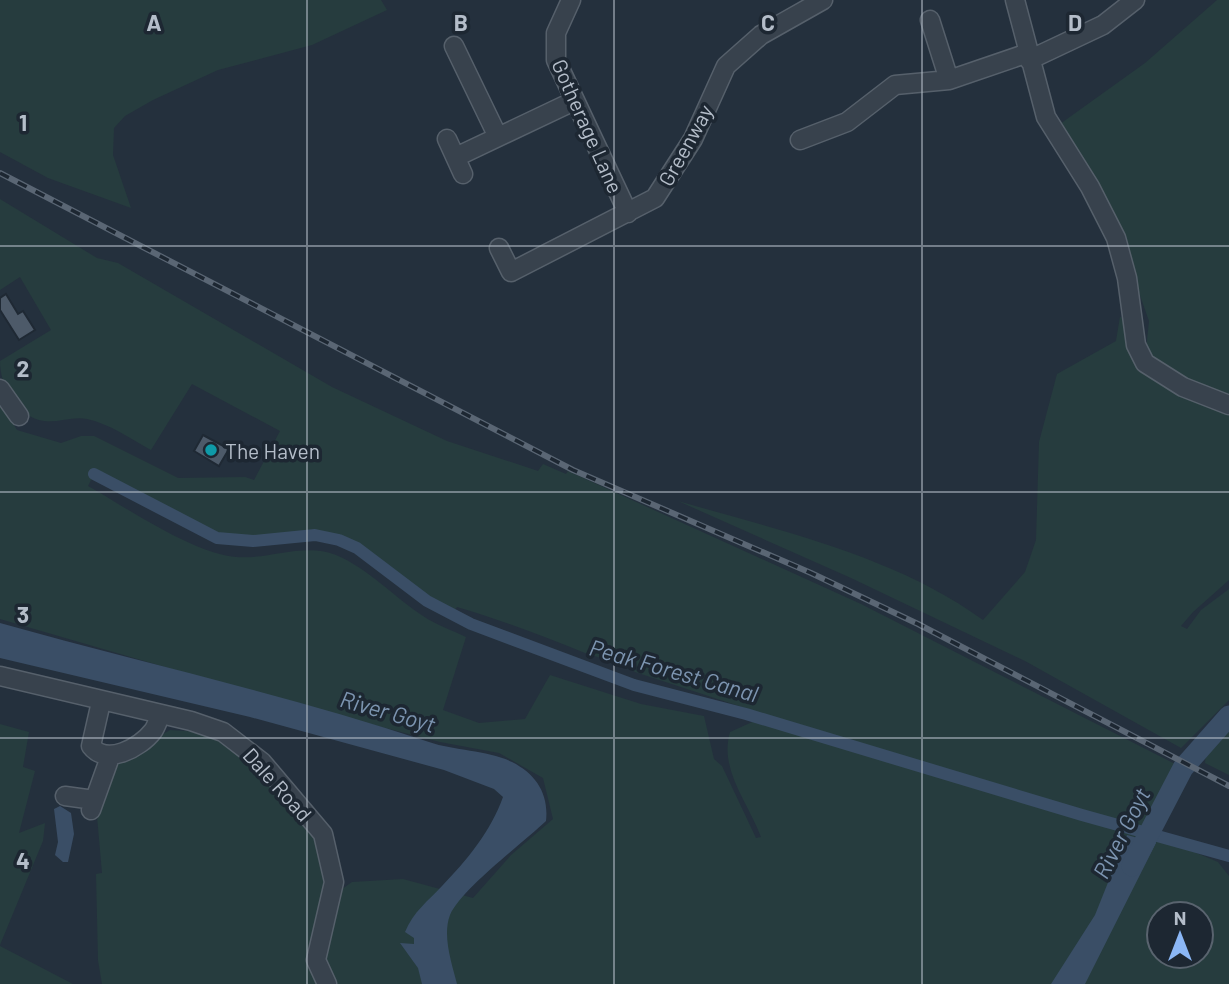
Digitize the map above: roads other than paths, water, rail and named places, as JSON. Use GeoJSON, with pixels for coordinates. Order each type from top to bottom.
{"type":"FeatureCollection","features":[{"type":"Feature","properties":{"kind":"street","name":"Gotherage Lane"},"geometry":{"type":"LineString","coordinates":[[571,0],[556,33],[556,60],[628,213]]}},
{"type":"Feature","properties":{"kind":"street","name":"Greenway"},"geometry":{"type":"LineString","coordinates":[[499,248],[511,272],[655,198],[693,139],[726,66],[761,35],[823,0]]}},
{"type":"Feature","properties":{"kind":"street"},"geometry":{"type":"LineString","coordinates":[[1015,0],[1046,117],[1090,187],[1116,239],[1127,278],[1136,345],[1145,363],[1183,387],[1229,405]]}},
{"type":"Feature","properties":{"kind":"street"},"geometry":{"type":"LineString","coordinates":[[800,140],[847,122],[895,85],[949,80],[1029,57],[1103,25],[1135,0]]}},
{"type":"Feature","properties":{"kind":"street"},"geometry":{"type":"LineString","coordinates":[[930,20],[949,80]]}},
{"type":"Feature","properties":{"kind":"street"},"geometry":{"type":"LineString","coordinates":[[454,46],[498,137]]}},
{"type":"Feature","properties":{"kind":"street"},"geometry":{"type":"LineString","coordinates":[[456,157],[574,101]]}},
{"type":"Feature","properties":{"kind":"street"},"geometry":{"type":"LineString","coordinates":[[447,139],[463,174]]}},
{"type":"Feature","properties":{"kind":"street"},"geometry":{"type":"LineString","coordinates":[[0,389],[19,416]]}},
{"type":"Feature","properties":{"kind":"street","name":"Dale Road"},"geometry":{"type":"LineString","coordinates":[[0,676],[223,732],[244,745],[323,834],[334,882],[316,960],[327,984]]}},
{"type":"Feature","properties":{"kind":"street"},"geometry":{"type":"LineString","coordinates":[[101,702],[91,747],[96,754],[110,757],[133,747],[153,731],[160,716]]}},
{"type":"Feature","properties":{"kind":"street"},"geometry":{"type":"LineString","coordinates":[[65,796],[92,805],[110,757]]}},
{"type":"Feature","properties":{"kind":"water"},"geometry":{"type":"Polygon","coordinates":[[[0,623],[269,694],[439,745],[493,755],[528,772],[543,794],[546,821],[456,904],[448,923],[447,941],[457,984],[422,984],[418,968],[400,943],[414,944],[414,938],[405,932],[412,918],[460,866],[485,833],[503,797],[494,789],[444,770],[250,717],[0,658],[0,623]]]}},
{"type":"Feature","properties":{"kind":"water"},"geometry":{"type":"Polygon","coordinates":[[[60,806],[71,813],[74,834],[68,862],[63,862],[55,855],[58,842],[54,809],[60,806]]]}},
{"type":"Feature","properties":{"kind":"water"},"geometry":{"type":"Polygon","coordinates":[[[1127,835],[1156,843],[1085,984],[1051,984],[1095,915],[1127,835]]]}},
{"type":"Feature","properties":{"kind":"waterway","name":"Peak Forest Canal"},"geometry":{"type":"LineString","coordinates":[[94,474],[217,538],[253,541],[315,535],[339,540],[357,548],[427,601],[471,624],[634,685],[746,714],[1082,815],[1229,856]]}},
{"type":"Feature","properties":{"kind":"waterway","name":"River Goyt"},"geometry":{"type":"LineString","coordinates":[[1132,866],[1183,768],[1229,716]]}},
{"type":"Feature","properties":{"kind":"railway"},"geometry":{"type":"LineString","coordinates":[[0,173],[573,470],[811,573],[918,624],[1229,786]]}},
{"type":"Feature","properties":{"kind":"place","name":"The Haven"},"geometry":{"type":"Point","coordinates":[211,450]}}]}
